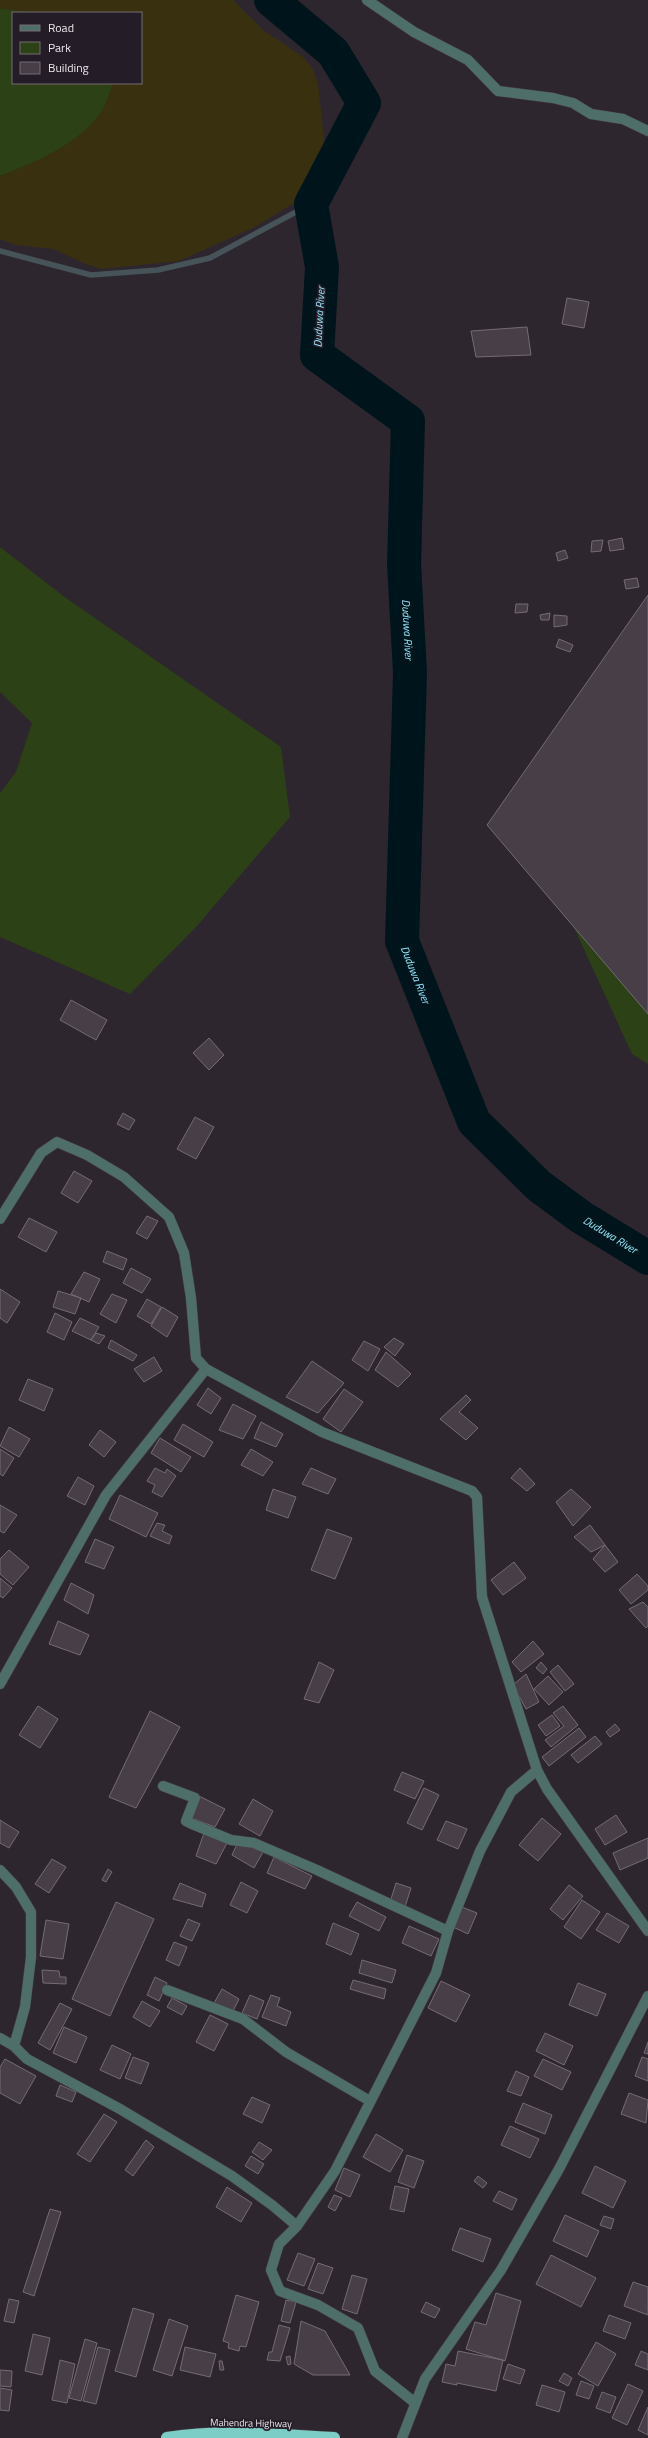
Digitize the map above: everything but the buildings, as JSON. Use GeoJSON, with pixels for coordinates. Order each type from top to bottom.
{"type":"FeatureCollection","features":[{"type":"Feature","properties":{"kind":"highway","name":"Mahendra Highway"},"geometry":{"type":"LineString","coordinates":[[167,2438],[186,2435],[248,2433],[334,2438]]}},
{"type":"Feature","properties":{"kind":"street"},"geometry":{"type":"LineString","coordinates":[[367,0],[414,32],[468,60],[498,91],[553,98],[573,103],[591,114],[623,119],[648,131]]}},
{"type":"Feature","properties":{"kind":"street"},"geometry":{"type":"LineString","coordinates":[[0,1219],[41,1153],[57,1142],[87,1156],[124,1177],[169,1217],[184,1253],[191,1298],[196,1358],[206,1369],[322,1432],[472,1491],[477,1497],[482,1596],[537,1770],[547,1789],[648,1931]]}},
{"type":"Feature","properties":{"kind":"street"},"geometry":{"type":"LineString","coordinates":[[0,1684],[106,1495],[206,1369]]}},
{"type":"Feature","properties":{"kind":"street"},"geometry":{"type":"LineString","coordinates":[[414,2402],[375,2371],[358,2328],[318,2305],[280,2291],[271,2270],[279,2244],[297,2226],[335,2171],[436,1973],[448,1931],[480,1851],[511,1792],[537,1770]]}},
{"type":"Feature","properties":{"kind":"street"},"geometry":{"type":"LineString","coordinates":[[163,1786],[196,1798],[186,1821],[231,1840],[254,1843],[317,1870],[448,1931]]}},
{"type":"Feature","properties":{"kind":"street"},"geometry":{"type":"LineString","coordinates":[[0,1870],[16,1887],[31,1912],[31,1957],[25,2007],[14,2046]]}},
{"type":"Feature","properties":{"kind":"street"},"geometry":{"type":"LineString","coordinates":[[167,1990],[244,2019],[286,2052],[370,2101]]}},
{"type":"Feature","properties":{"kind":"street"},"geometry":{"type":"LineString","coordinates":[[402,2438],[414,2402],[425,2379],[501,2270],[547,2189],[648,1996]]}},
{"type":"Feature","properties":{"kind":"street"},"geometry":{"type":"LineString","coordinates":[[0,2038],[14,2046],[27,2059],[120,2109],[232,2176],[297,2226]]}},
{"type":"Feature","properties":{"kind":"green space"},"geometry":{"type":"Polygon","coordinates":[[[0,8],[26,12],[12,12],[12,84],[113,84],[102,111],[93,123],[82,133],[56,151],[28,165],[0,176],[0,8]]]}},
{"type":"Feature","properties":{"kind":"green space"},"geometry":{"type":"Polygon","coordinates":[[[0,547],[66,598],[281,747],[290,817],[197,926],[130,994],[0,937],[0,793],[16,772],[32,723],[0,692],[0,547]]]}},
{"type":"Feature","properties":{"kind":"green space"},"geometry":{"type":"Polygon","coordinates":[[[648,733],[648,1064],[632,1054],[565,908],[648,733]]]}},
{"type":"Feature","properties":{"kind":"sand"},"geometry":{"type":"Polygon","coordinates":[[[0,0],[233,0],[263,30],[303,57],[313,69],[318,84],[324,139],[321,155],[306,191],[294,203],[255,227],[179,261],[102,269],[88,265],[53,249],[16,245],[0,239],[0,176],[28,165],[56,151],[82,133],[93,123],[102,111],[113,84],[142,84],[142,12],[26,12],[0,8],[0,0]]]}},
{"type":"Feature","properties":{"kind":"waterway","name":"Duduwa River"},"geometry":{"type":"LineString","coordinates":[[271,0],[333,52],[364,103],[311,204],[322,267],[317,355],[408,421],[404,564],[410,673],[402,941],[474,1122],[539,1186],[581,1217],[648,1258]]}},
{"type":"Feature","properties":{"kind":"waterway"},"geometry":{"type":"LineString","coordinates":[[0,251],[91,275],[158,270],[210,258],[311,204]]}}]}
